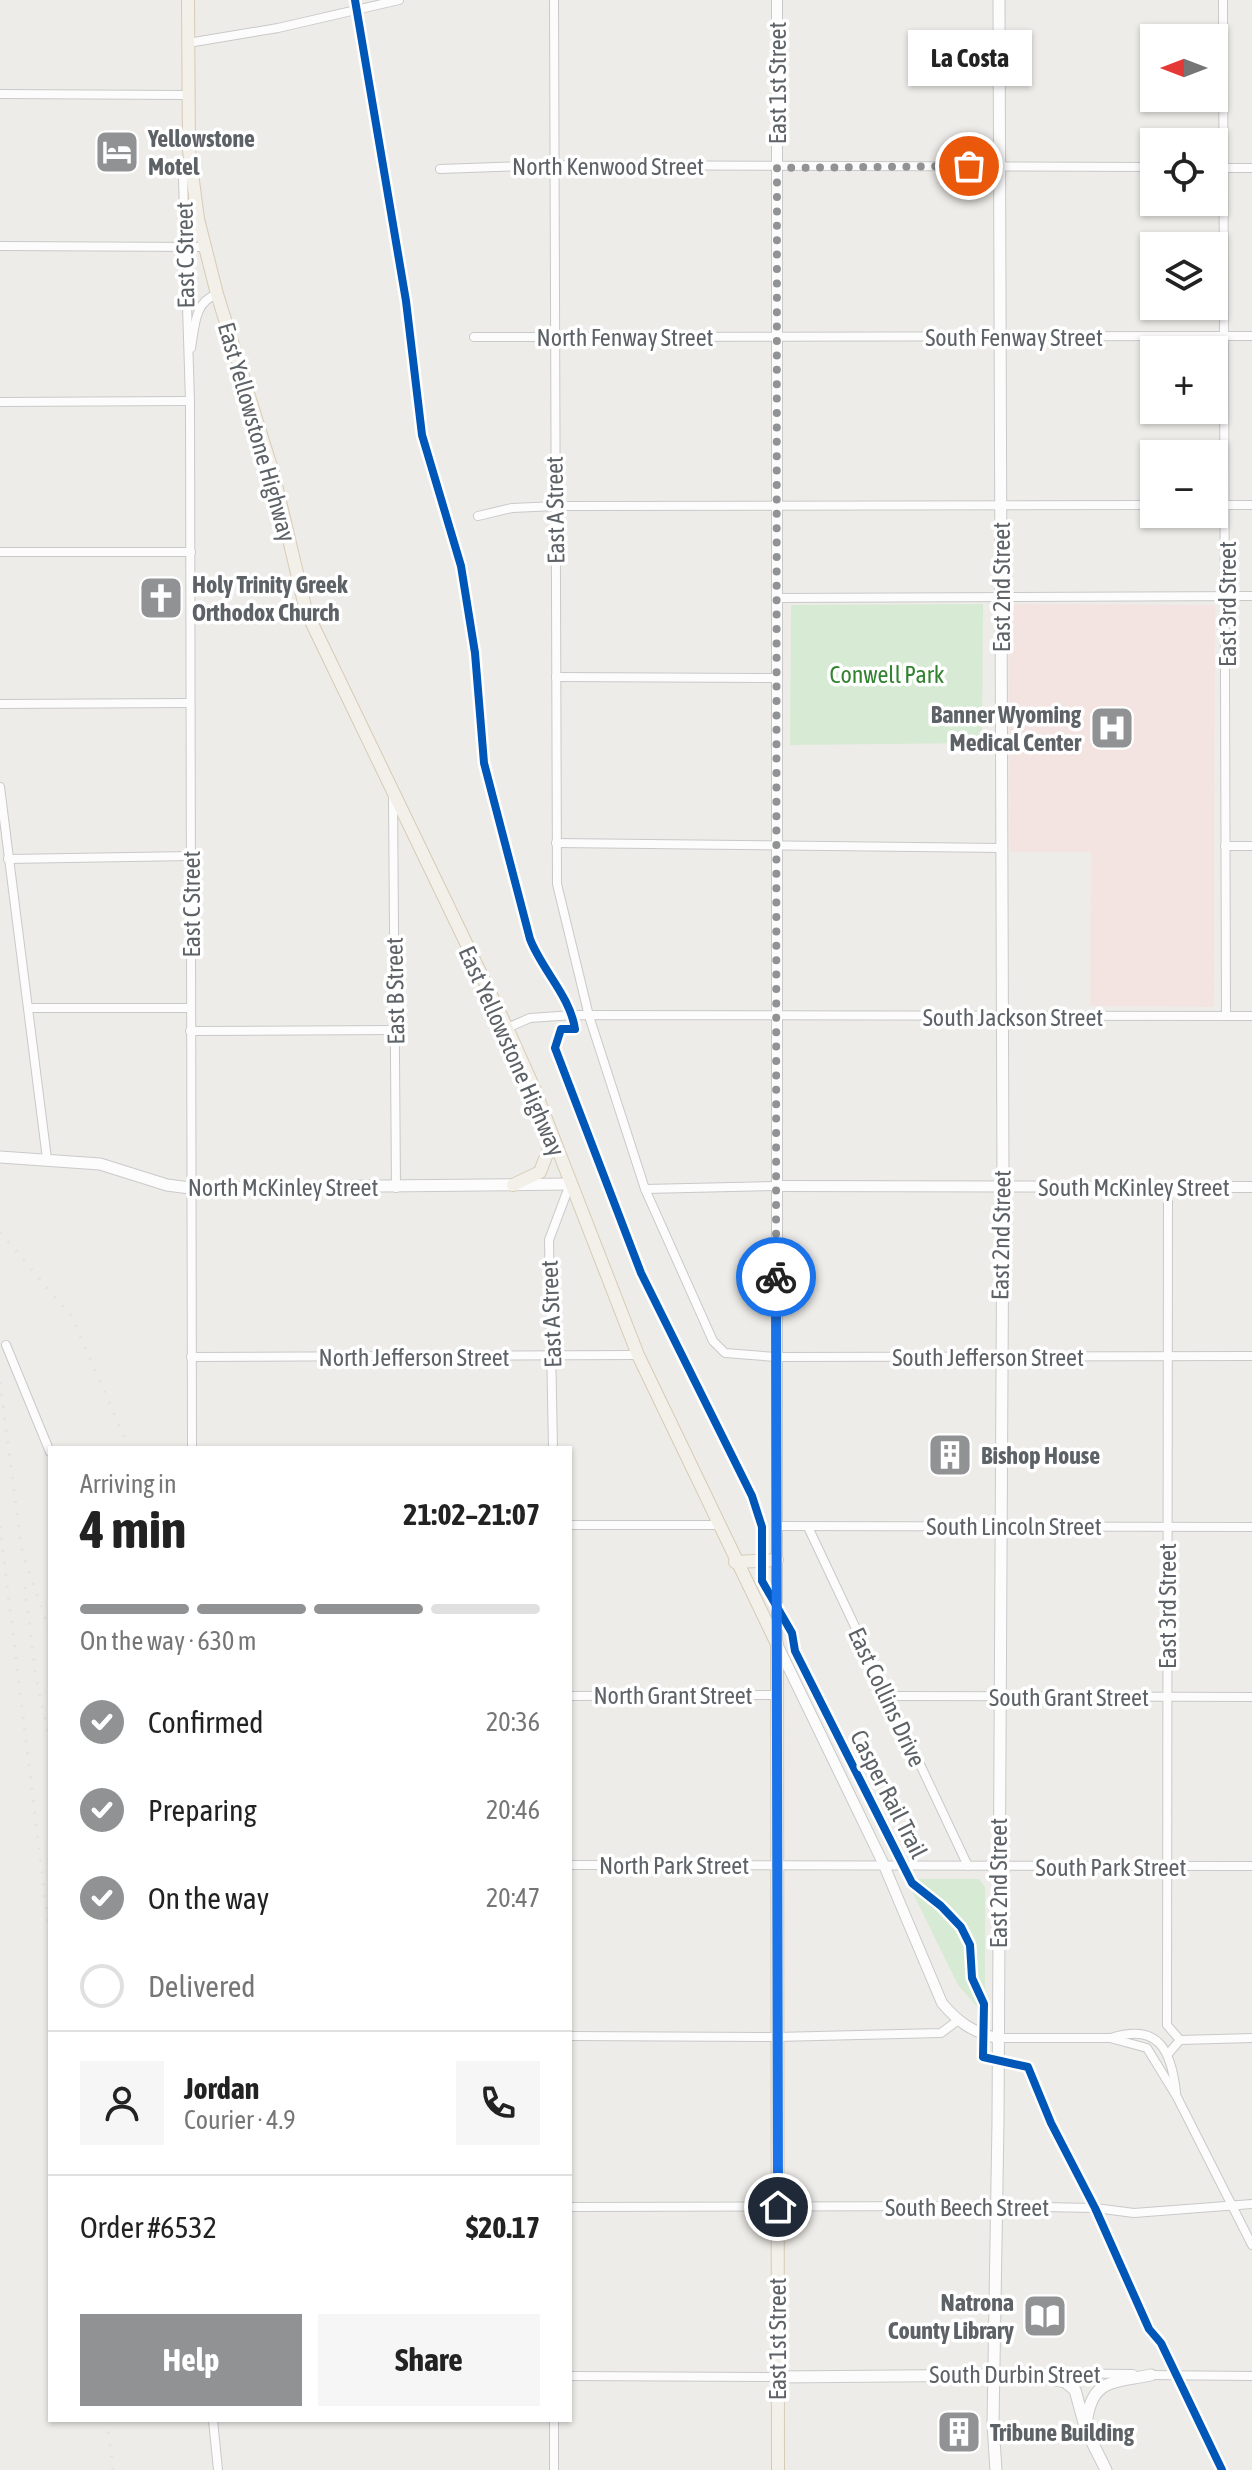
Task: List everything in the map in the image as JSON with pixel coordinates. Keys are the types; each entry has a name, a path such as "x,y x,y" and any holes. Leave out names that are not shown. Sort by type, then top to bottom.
{"main road":[{"name":"East Yellowstone Highway","path":"188,0 189,150 204,247 274,476 306,611 507,1028 638,1355 716,1525 777,1644"},
{"name":"East 2nd Street","path":"996,2470 993,2424 1003,1186 999,0"},
{"path":"513,1185 540,1172 553,1138"},
{"name":"North McKinley Street","path":"0,1157 100,1164 167,1185 190,1188 570,1184"},
{"path":"735,1562 777,1560"},
{"name":"East 1st Street","path":"777,1644 778,2470"},
{"path":"1030,2375 1065,2382 1075,2390 1086,2430 1106,2470"},
{"name":"South Durbin Street","path":"777,2377 1030,2375"},
{"path":"1086,2430 1089,2403 1095,2391 1108,2384 1151,2375"}],"street":[{"path":"188,43 278,28 399,0"},
{"name":"East A Street","path":"554,0 557,884 589,1016"},
{"name":"East 1st Street","path":"777,0 777,844 774,1018 777,1644"},
{"name":"East 3rd Street","path":"1220,128 1223,0"},
{"path":"0,94 187,95"},
{"name":"East C Street","path":"189,150 183,178 190,401 192,1446"},
{"name":"North Kenwood Street","path":"440,169 554,165 1140,167"},
{"path":"1228,168 1252,168"},
{"name":"East 3rd Street","path":"1221,216 1225,336"},
{"path":"0,246 204,247"},
{"name":"East C Street","path":"189,360 198,310 206,298 217,294"},
{"name":"North Fenway Street","path":"474,337 777,336"},
{"name":"South Fenway Street","path":"777,336 1140,337"},
{"name":"South Fenway Street","path":"1228,336 1252,336"},
{"path":"0,402 190,401"},
{"path":"478,516 512,508 556,506 1140,505"},
{"path":"1228,505 1252,505"},
{"name":"East 3rd Street","path":"1226,1016 1227,528"},
{"path":"0,552 191,552"},
{"path":"777,598 1252,596"},
{"path":"556,677 776,678"},
{"path":"0,704 190,703"},
{"path":"0,787 47,1159"},
{"name":"East B Street","path":"393,795 396,1188"},
{"path":"556,843 1001,848"},
{"path":"1225,846 1252,846"},
{"path":"8,859 191,856"},
{"path":"29,1008 191,1008"},
{"path":"589,1016 645,1189 776,1186"},
{"name":"South Jackson Street","path":"507,1028 530,1018 589,1016 1252,1016"},
{"path":"190,1031 395,1030"},
{"name":"East A Street","path":"553,1446 549,1240 570,1184"},
{"name":"South McKinley Street","path":"776,1186 1252,1187"},
{"name":"East 3rd Street","path":"1167,2025 1168,1188"},
{"name":"South Jefferson Street","path":"645,1189 713,1341 725,1353 776,1357 1252,1356"},
{"path":"6,1345 48,1447"},
{"name":"North Jefferson Street","path":"191,1357 638,1355"},
{"path":"572,1525 716,1525"},
{"name":"South Lincoln Street","path":"777,1526 1252,1527"},
{"name":"East Collins Drive","path":"808,1527 885,1696 968,1866"},
{"name":"East Yellowstone Highway","path":"777,1644 883,1863 942,2003 957,2021"},
{"name":"North Grant Street","path":"572,1696 776,1695"},
{"name":"South Grant Street","path":"885,1696 1252,1697"},
{"name":"South Park Street","path":"778,1865 883,1863 998,1868 1252,1866"},
{"name":"North Park Street","path":"572,1865 778,1865"},
{"path":"572,2036 776,2037 941,2033 957,2021 997,2038 1110,2038 1147,2048 1177,2097 1252,2245"},
{"path":"1110,2038 1132,2031 1147,2033 1167,2025 1180,2040"},
{"path":"1147,2033 1168,2054 1177,2097"},
{"path":"1168,2054 1180,2040 1252,2038"},
{"name":"South Beech Street","path":"572,2207 997,2206 1095,2208 1134,2213 1252,2204"},
{"name":"South Durbin Street","path":"1030,2375 1252,2376"},
{"path":"572,2376 777,2377"},
{"path":"213,2422 218,2470"},
{"path":"554,2422 554,2470"}],"shaded area":[{"name":"Banner Wyoming Medical Center","path":"1008,604 1215,605 1214,1007 1090,1006 1091,852 1010,852"}],"green space":[{"name":"Conwell Park","path":"983,604 982,743 790,745 791,605"},
{"path":"906,1879 979,1879 985,1887 985,1998 979,2009 958,1985"}],"railway":[{"path":"0,1232 72,1317 128,1446"},
{"path":"0,1382 22,1551 48,1627"},
{"path":"0,1526 48,1922"},
{"path":"25,1587 36,1678 48,1732"},
{"path":"107,2422 113,2470"}],"cycle path":[{"name":"Casper Rail Trail","path":"355,0 406,301 422,435 461,566 475,653 484,763 530,939 568,1005 575,1029 561,1029 555,1048 641,1273 752,1496 762,1527 762,1581 792,1633 795,1651 912,1883 961,1927 970,1945 972,1978 984,2004 983,2057 1028,2067 1051,2123 1095,2208 1149,2329 1161,2343 1222,2470"}],"way so far":[{"path":"776,1277 777,168 969,166"}],"place":[{"name":"Yellowstone Motel","path":"117,152"},
{"name":"La Costa","path":"969,166"},
{"name":"Holy Trinity Greek Orthodox Church","path":"161,598"},
{"name":"Banner Wyoming Medical Center","path":"1112,728"},
{"name":"Bishop House","path":"950,1455"},
{"name":"Natrona County Library","path":"1045,2316"},
{"name":"Tribune Building","path":"959,2432"}],"route":[{"path":"776,1277 778,2207"}]}
